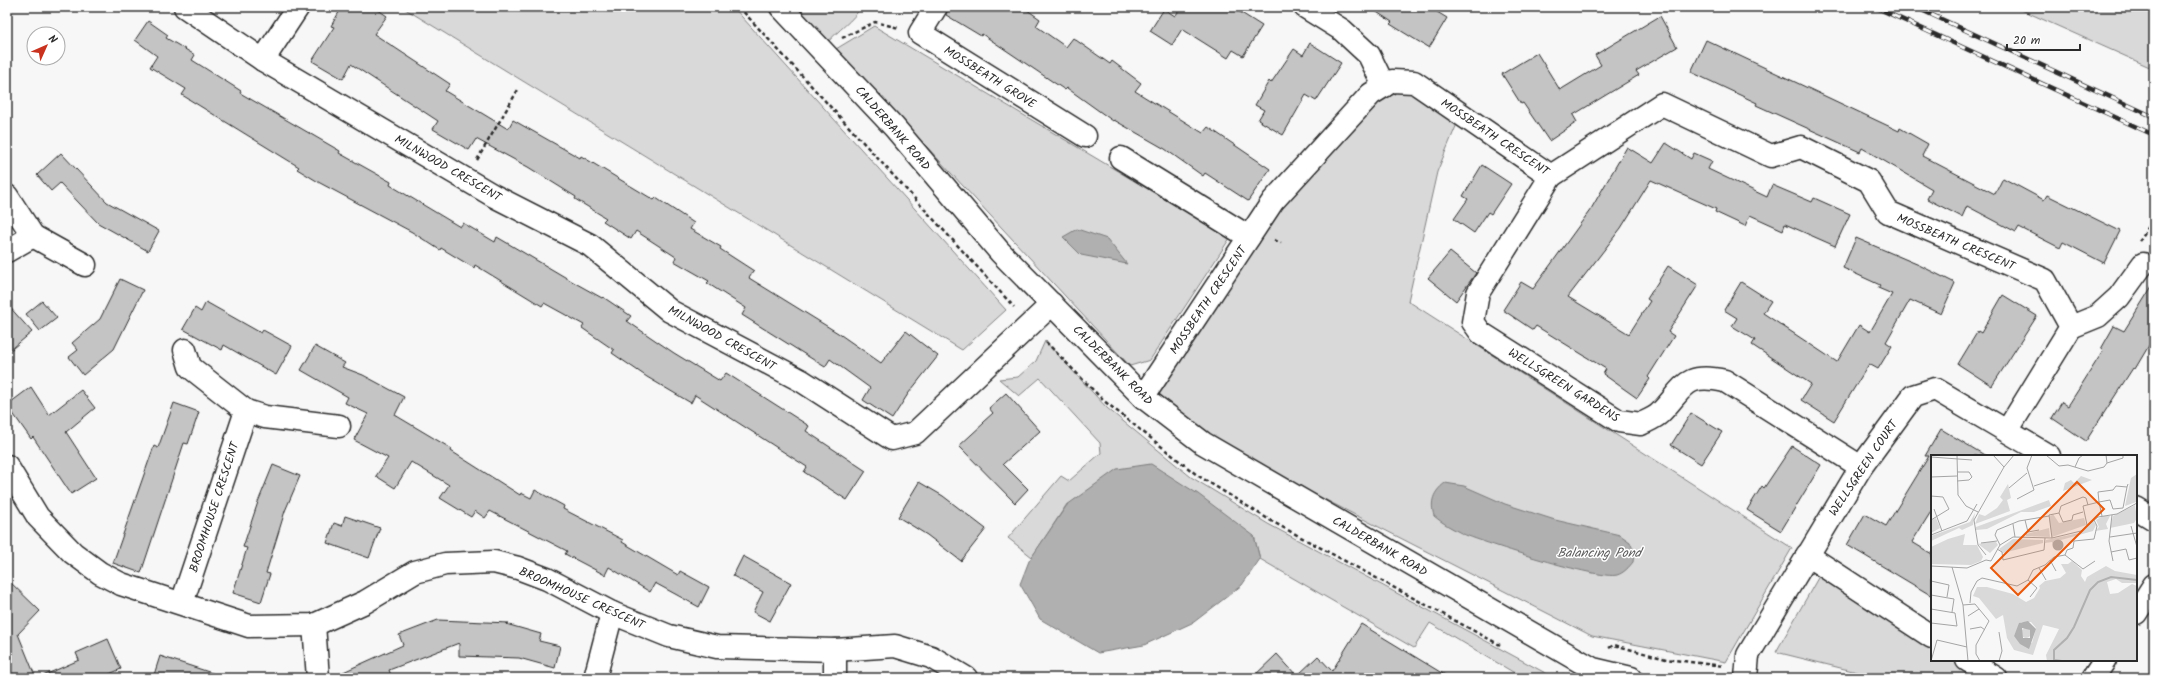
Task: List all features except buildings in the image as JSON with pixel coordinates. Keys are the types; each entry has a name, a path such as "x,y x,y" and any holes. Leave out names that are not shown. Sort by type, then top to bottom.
{"street":[{"name":"MILNWOOD CRESCENT","path":"185,7 263,60 466,180 590,245 670,311 802,381 892,439 915,433 1052,304"},
{"path":"263,60 298,7"},
{"name":"CALDERBANK ROAD","path":"781,7 894,127 1000,252 1143,397 1203,443 1593,669 1631,678"},
{"path":"920,33 936,7"},
{"path":"1305,7 1342,30 1369,55 1384,86"},
{"name":"MOSSBEATH GROVE","path":"920,33 1085,136"},
{"name":"MOSSBEATH CRESCENT","path":"1143,397 1273,201 1371,94 1392,81 1414,82 1551,176 1662,104 1771,156 1801,147 1869,181 1888,212 2045,280 2071,327"},
{"path":"1121,158 1249,237"},
{"name":"WELLSGREEN GARDENS","path":"1551,176 1478,294 1473,322 1481,333 1619,420 1641,424 1659,414 1685,383 1707,377 1725,381 1862,467"},
{"path":"7,196 33,236 85,265"},
{"path":"7,251 33,236"},
{"path":"2007,431 2071,327 2098,316 2119,297 2143,264"},
{"path":"185,350 190,367 246,410 265,417 339,426"},
{"name":"WELLSGREEN COURT","path":"1746,678 1748,654 1807,554 1862,467 1912,396 1935,389 2047,455"},
{"name":"BROOMHOUSE CRESCENT","path":"182,604 246,410"},
{"name":"BROOMHOUSE CRESCENT","path":"7,466 38,517 73,553 100,573 121,584 249,626 314,625 365,602 415,572 445,564 494,562 518,568 547,579 612,613 669,636 718,647 835,650 895,646 931,657 966,678"},
{"path":"2137,509 2154,518"},
{"path":"1807,554 1931,636"},
{"path":"2137,611 2154,585"},
{"path":"595,678 612,613"},
{"path":"314,625 318,678"},
{"path":"835,650 835,678"},
{"path":"1968,661 1996,678"},
{"path":"2093,678 2104,661"}],"path":[{"path":"821,48 875,22 920,33"},
{"path":"466,180 519,88"}],"shaded area":[{"path":"402,7 733,7 1006,310 962,350"},
{"path":"796,7 861,7 854,17 828,42"},
{"path":"2015,7 2154,7 2154,69"},
{"path":"874,26 1230,238 1150,360 1130,366 836,49"},
{"path":"1413,89 1459,119 1437,172 1408,301 1792,548 1726,662 1592,636 1283,478 1203,432 1157,393 1280,200 1389,90"},
{"path":"1045,341 1107,408 1191,477 1268,524 1551,676 1563,674 1576,678 1523,678 1430,623 1414,648 1260,559 1254,536 1067,504 1032,557 1008,538 1061,476 1069,481 1101,453 1100,443 1040,378 1019,396 999,379 1018,377 1036,361"},
{"path":"1823,569 1931,639 1931,661 1964,661 1989,678 1881,678 1776,652"}],"water":[{"path":"1077,229 1107,239 1127,264 1081,255 1063,237"},
{"path":"1151,464 1198,494 1254,536 1260,559 1242,585 1194,622 1144,645 1098,653 1040,619 1020,584 1029,561 1067,505 1117,469"},
{"name":"Balancing Pond","path":"1445,483 1464,486 1505,504 1555,520 1620,535 1630,542 1634,552 1633,562 1620,574 1606,575 1541,560 1463,534 1434,516 1432,506 1435,494"}],"railway":[{"path":"1875,7 2154,135"},
{"path":"1915,7 2154,117"}]}
